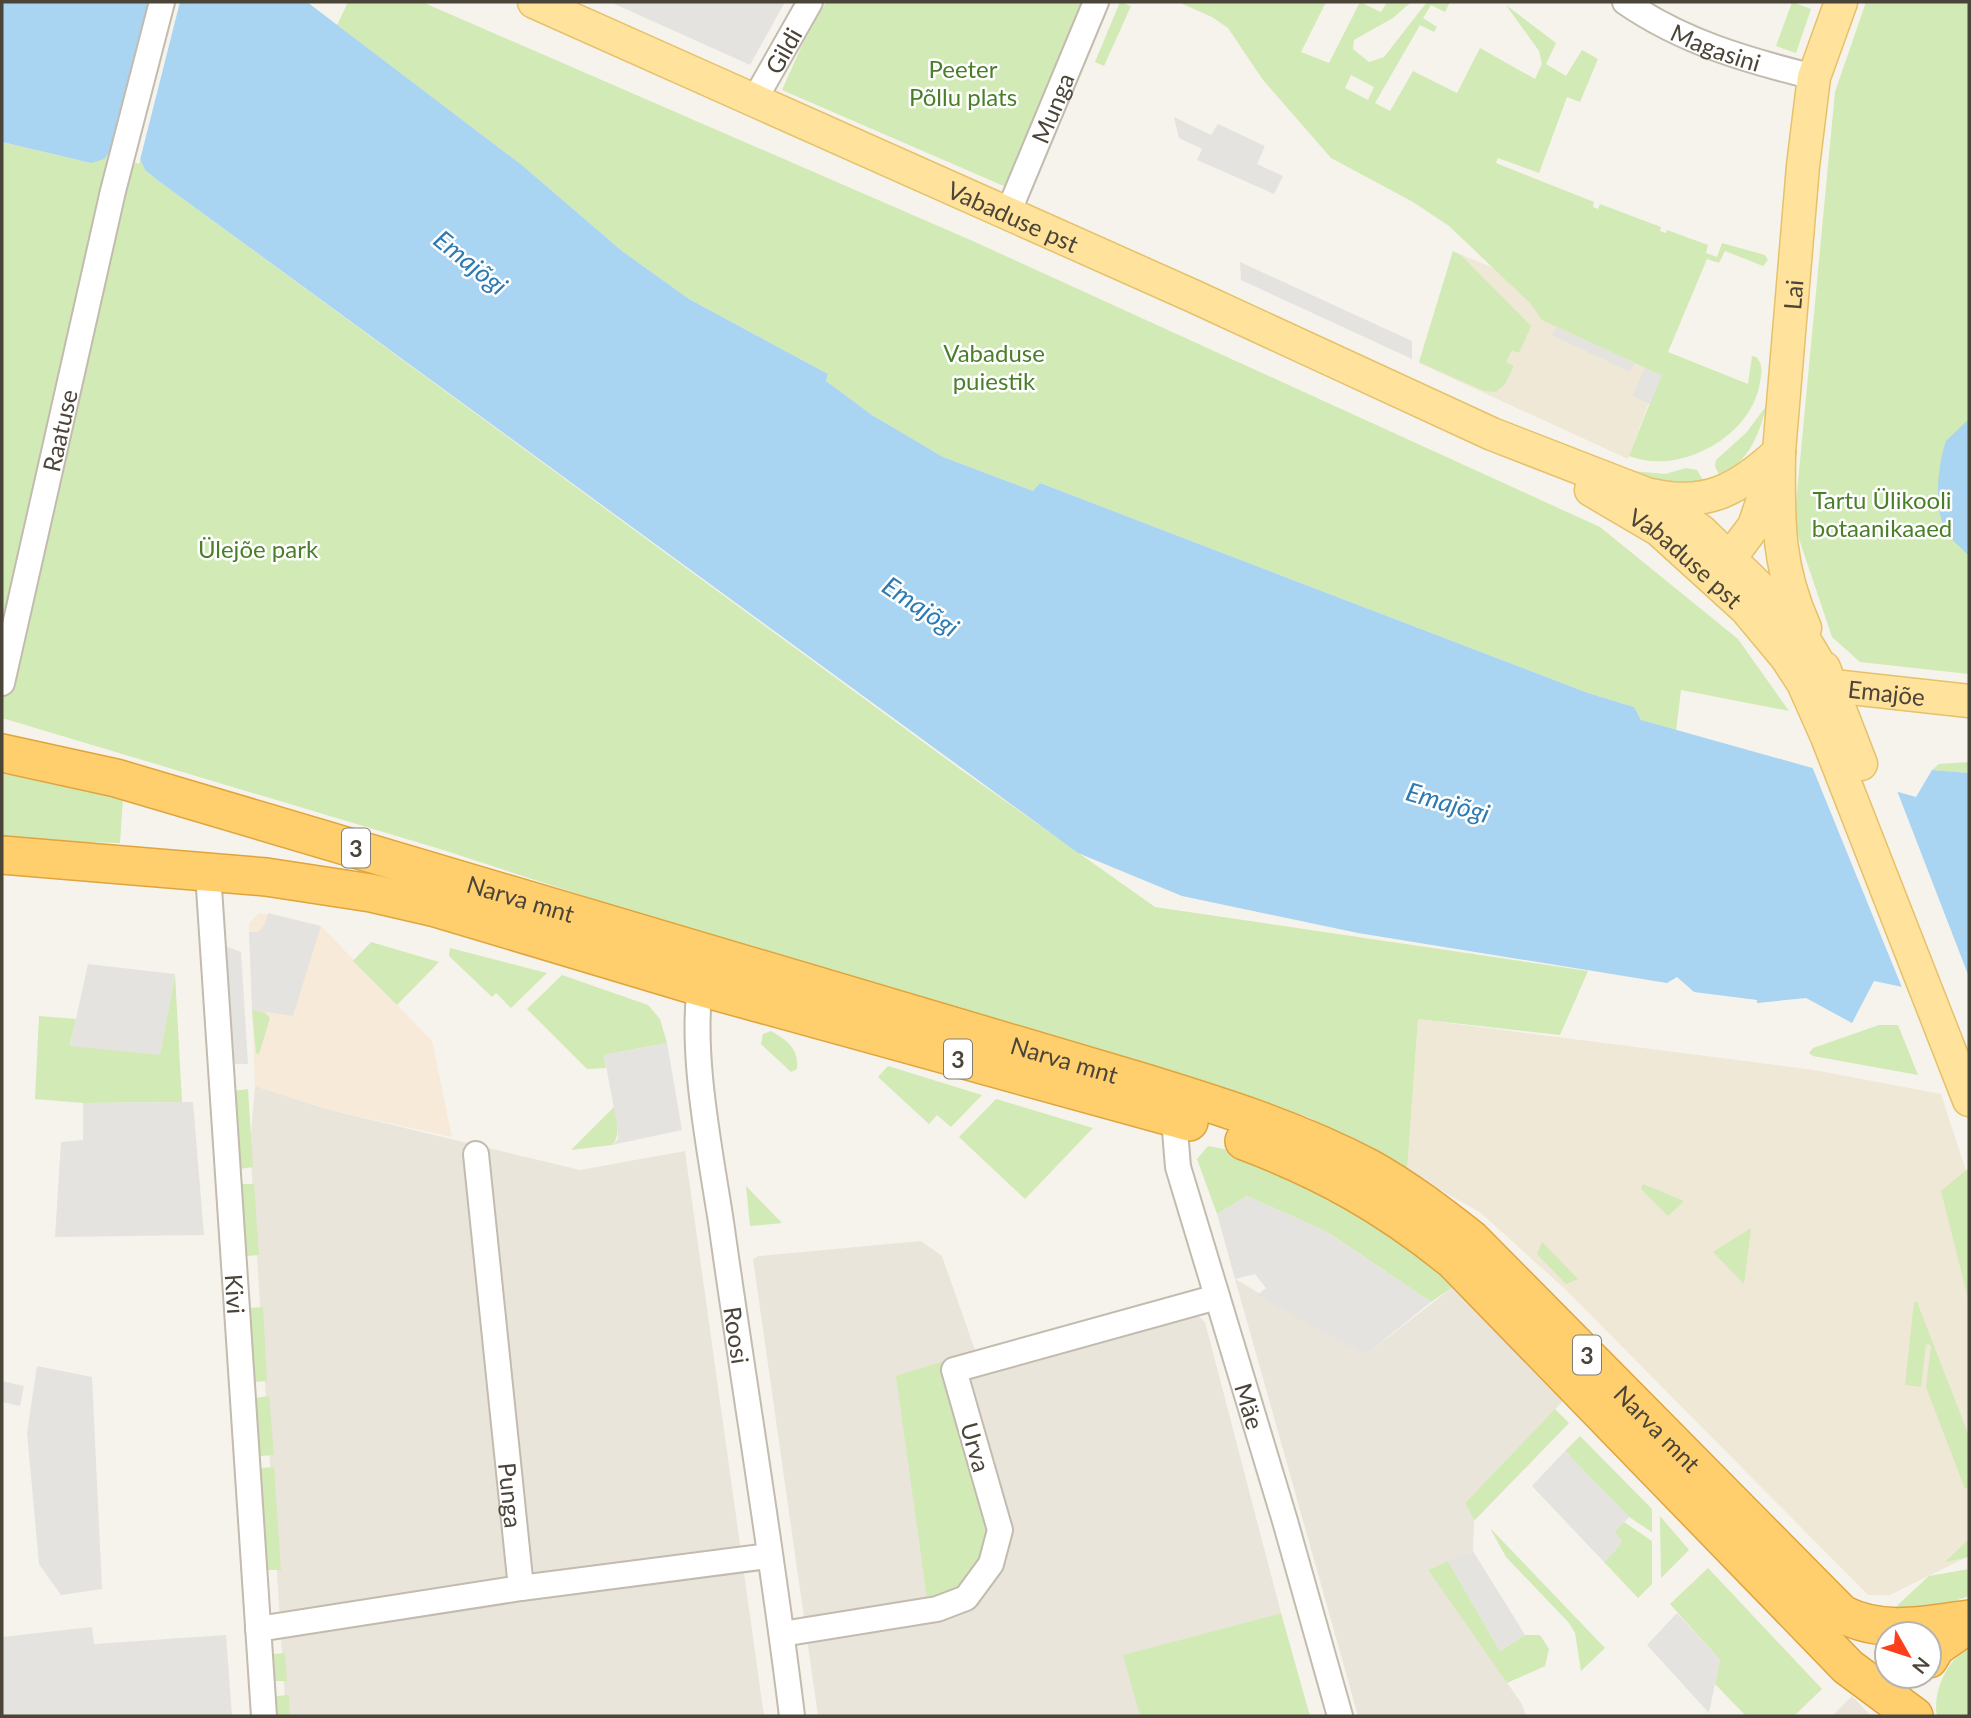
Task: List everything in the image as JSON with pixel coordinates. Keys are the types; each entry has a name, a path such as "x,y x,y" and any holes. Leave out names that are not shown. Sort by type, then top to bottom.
{"highway":[{"name":"Narva mnt","path":"2,753 116,778 281,826 703,970 1176,1106 1309,1140 1371,1169 1471,1239 1842,1614 1874,1626 1902,1628 1969,1621"},
{"path":"266,877 285,869 293,856 293,842 281,826"},
{"name":"Narva mnt","path":"2,855 266,877 371,893 703,970"},
{"name":"Narva mnt","path":"1176,1106 1256,1146 1349,1186 1426,1238 1478,1284 1848,1667 1916,1716"},
{"path":"1943,1641 1969,1621"},
{"path":"1916,1716 1918,1690"}],"main road":[{"name":"Vabaduse pst","path":"534,2 1008,213 1492,434 1644,493 1701,531 1723,568"},
{"name":"Lai","path":"1723,568 1754,526 1779,453 1803,166 1814,77 1841,2"},
{"name":"Vabaduse pst","path":"1492,434 1723,568 1805,641 1817,685"},
{"path":"1644,493 1673,500 1695,500 1718,494 1749,480 1779,453"},
{"path":"1779,453 1777,529 1782,560 1803,624 1817,685 1969,1042"},
{"name":"Emajõe","path":"1817,685 1969,701"},
{"path":"1839,736 1965,1088"}],"street":[{"name":"Raatuse","path":"2,683 162,2"},
{"name":"Gildi","path":"755,99 810,2"},
{"name":"Munga","path":"1008,213 1096,2"},
{"name":"Magasini","path":"1625,2 1675,34 1745,59 1814,77"},
{"name":"Kivi","path":"208,873 264,1716"},
{"name":"Roosi","path":"703,970 697,1028 708,1133 792,1716"},
{"name":"Mäe","path":"1176,1106 1178,1167 1285,1521 1340,1716"},
{"name":"Punga","path":"476,1154 521,1588"},
{"name":"Urva","path":"782,1634 937,1609 966,1598 991,1564 1000,1530 954,1370 1217,1297"},
{"path":"258,1629 521,1588 768,1556"}],"shaded area":[{"path":"610,2 785,2 750,65"},
{"path":"1174,117 1211,135 1218,124 1265,146 1257,164 1283,176 1274,194 1197,160 1202,149 1179,138"},
{"path":"1453,251 1671,343 1628,459 1419,363"},
{"path":"1240,262 1412,341 1412,359 1241,280"},
{"path":"1556,327 1635,363 1630,372 1552,335"},
{"path":"1645,368 1662,375 1650,404 1632,396"},
{"path":"259,913 321,926 432,1041 452,1137 326,1109 255,1086 249,923"},
{"path":"268,913 321,926 293,1016 252,1010 249,932 258,932 264,926"},
{"path":"222,945 241,952 248,1064 231,1064"},
{"path":"88,964 175,974 160,1055 70,1046"},
{"path":"1418,1019 1814,1070 1941,1094 1969,1180 1969,1556 1890,1595 1868,1595 1565,1289 1481,1213 1407,1171"},
{"path":"667,1043 682,1130 612,1145 618,1139 618,1130 604,1055"},
{"path":"255,1086 326,1109 580,1170 685,1151 764,1716 286,1716 250,1146"},
{"path":"193,1102 204,1235 55,1237 61,1142 83,1140 83,1103"},
{"path":"1247,1196 1327,1232 1431,1302 1365,1355 1257,1295 1266,1288 1255,1274 1235,1279 1217,1214"},
{"path":"921,1241 942,1256 976,1353 1194,1312 1205,1322 1281,1613 1124,1655 1140,1716 818,1716 753,1259 759,1256"},
{"path":"1235,1279 1365,1355 1453,1287 1566,1398 1465,1503 1474,1521 1473,1551 1428,1570 1522,1704 1526,1716 1358,1716"},
{"path":"37,1366 92,1377 102,1589 61,1595 39,1564 27,1433"},
{"path":"2,1381 24,1386 20,1406 2,1402"},
{"path":"1565,1451 1629,1517 1615,1532 1622,1541 1604,1562 1532,1486"},
{"path":"1473,1551 1525,1635 1500,1651 1448,1561"},
{"path":"1677,1613 1720,1660 1709,1713 1647,1645"},
{"path":"92,1627 94,1644 226,1635 232,1716 2,1716 2,1637"},
{"path":"1852,1696 1871,1716 1832,1716"}],"green space":[{"name":"Vabaduse puiestik","path":"348,2 422,2 975,242 1600,527 1738,639 1789,711 1681,690 1676,731 1641,720 1634,707 1588,693 1040,483 1033,491 943,457 872,415 826,381 828,374 689,299 622,251 523,166 337,25"},
{"name":"Peeter Põllu plats","path":"826,2 1085,2 1006,187 782,90 803,43"},
{"path":"1120,2 1131,6 1104,66 1095,62"},
{"path":"1178,2 1326,2 1301,52 1329,63 1360,2 1381,12 1387,2 1411,2 1393,18 1354,40 1353,49 1369,62 1384,57 1427,2 1450,2 1445,12 1431,5 1423,18 1437,27 1434,32 1420,25 1375,103 1390,111 1413,71 1457,93 1480,48 1535,79 1542,64 1539,51 1506,5 1556,43 1546,64 1566,76 1582,50 1598,59 1580,102 1567,97 1539,173 1498,158 1496,163 1594,202 1593,207 1598,209 1600,204 1661,227 1660,231 1666,233 1667,230 1708,245 1706,253 1717,257 1722,243 1765,255 1768,260 1763,266 1725,251 1719,263 1707,259 1668,352 1748,384 1752,356 1756,357 1761,368 1760,382 1754,402 1743,420 1728,435 1690,456 1669,461 1649,461 1629,456 1661,375 1542,320 1530,303 1449,226 1413,202 1331,158 1263,80 1228,28 1212,17","holes":["1351,75 1374,87 1368,100 1345,88"]},
{"path":"1792,2 1811,9 1796,53 1776,46"},
{"name":"Tartu Ülikooli botaanikaaed","path":"1866,2 1969,2 1969,674 1860,662 1832,637 1794,524 1835,92"},
{"name":"Ülejõe park","path":"2,142 91,163 111,150 140,159 145,170 160,182 960,769 1155,907 1588,971 1560,1035 1418,1019 1407,1171 1308,1117 1121,1057 778,959 440,849 2,718"},
{"path":"1453,251 1463,257 1531,326 1519,353 1512,350 1506,362 1514,366 1505,384 1496,392 1484,391 1419,362"},
{"path":"1767,405 1746,455 1720,477 1715,466 1716,460 1746,433"},
{"path":"1686,468 1697,470 1704,482 1668,482 1633,471 1665,474"},
{"path":"1969,762 1969,773 1932,770 1939,764"},
{"path":"2,774 50,780 123,798 120,843 9,840 2,836"},
{"path":"371,942 439,962 397,1005 353,961"},
{"path":"450,948 547,973 511,1008 496,993 492,997 449,956"},
{"path":"175,974 182,1102 83,1103 35,1099 39,1016 76,1019 70,1045 160,1054"},
{"path":"562,975 648,1005 660,1019 667,1043 604,1055 606,1068 587,1069 527,1009"},
{"path":"252,1010 264,1012 270,1018 259,1054 256,1053"},
{"path":"1879,1025 1898,1025 1918,1075 1813,1056 1809,1053 1813,1048"},
{"path":"771,1031 791,1046 796,1056 797,1069 791,1072 761,1044 763,1034"},
{"path":"888,1066 982,1095 951,1127 937,1115 929,1124 878,1077"},
{"path":"248,1089 253,1167 239,1169 234,1091"},
{"path":"996,1099 1093,1128 1025,1199 959,1137"},
{"path":"614,1107 618,1132 612,1145 571,1150"},
{"path":"1208,1146 1234,1151 1284,1169 1411,1246 1453,1287 1431,1302 1327,1232 1247,1196 1217,1214 1197,1159"},
{"path":"1969,1168 1969,1302 1941,1191"},
{"path":"240,1184 254,1184 259,1255 246,1256"},
{"path":"1643,1184 1684,1201 1668,1216 1641,1189"},
{"path":"746,1186 782,1223 750,1226"},
{"path":"1751,1228 1744,1284 1713,1252"},
{"path":"1542,1242 1578,1279 1566,1284 1537,1254"},
{"path":"1914,1302 1917,1302 1969,1436 1969,1487 1965,1489 1926,1387 1931,1345 1926,1344 1921,1387 1905,1385"},
{"path":"263,1307 267,1381 255,1382 249,1308"},
{"path":"944,1361 1000,1558 929,1612 896,1376"},
{"path":"269,1396 274,1455 260,1456 255,1398"},
{"path":"1555,1409 1569,1423 1474,1521 1465,1503"},
{"path":"1580,1436 1652,1509 1652,1532 1629,1517 1565,1451"},
{"path":"274,1467 281,1570 268,1570 260,1468"},
{"path":"1660,1516 1689,1550 1661,1578"},
{"path":"1624,1522 1652,1541 1652,1584 1638,1598 1604,1562 1619,1546 1614,1532"},
{"path":"1490,1528 1605,1648 1581,1671 1575,1633 1569,1623 1506,1557"},
{"path":"1969,1539 1969,1557 1945,1562"},
{"path":"1448,1561 1500,1651 1525,1635 1540,1635 1549,1649 1545,1666 1507,1683 1428,1570"},
{"path":"1708,1568 1822,1689 1794,1716 1746,1716 1715,1684 1720,1660 1670,1604"},
{"path":"1969,1569 1969,1596 1944,1605 1887,1615 1929,1576"},
{"path":"1281,1613 1310,1716 1140,1716 1123,1655"},
{"path":"1969,1648 1969,1716 1937,1716 1938,1690 1943,1690 1943,1678 1961,1653"},
{"path":"285,1653 287,1681 275,1681 274,1654"},
{"path":"289,1695 290,1716 278,1716 276,1696"}],"water":[{"name":"Emajõgi","path":"2,2 307,2 523,166 622,251 689,299 828,374 826,381 872,415 943,457 1033,491 1040,483 1588,693 1634,707 1641,720 1916,797 1932,770 1969,773 1969,1001 1874,981 1852,1023 1806,998 1757,1003 1757,1000 1694,992 1677,977 1667,983 1358,933 1182,896 1078,853 160,182 145,170 140,159 111,150 104,159 91,163 2,142"},
{"path":"1969,419 1969,556 1946,531 1942,522 1938,486 1946,441"}],"pier":[{"path":"149,2 180,2 139,164 112,154 109,158"},
{"path":"1811,764 1896,788 1969,977 1969,1004 1903,990"}]}
